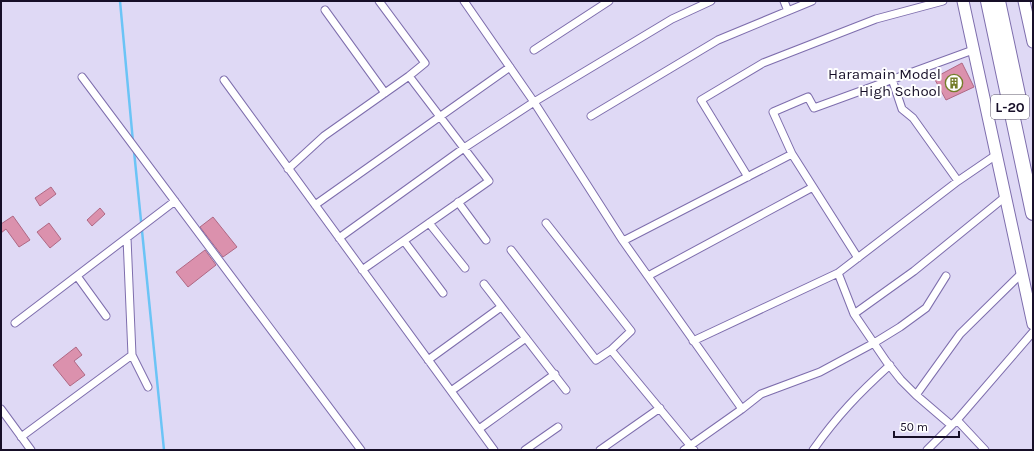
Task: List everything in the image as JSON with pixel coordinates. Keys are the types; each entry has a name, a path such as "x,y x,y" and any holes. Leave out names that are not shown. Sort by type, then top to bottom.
{"highway":[{"name":"L-20","path":"988,1 1033,213"},
{"name":"L-20","path":"998,1 1033,167"}],"main road":[{"path":"963,1 1033,324"},
{"path":"1028,8 1033,42"}],"street":[{"path":"288,169 324,136 425,63 379,1"},
{"path":"464,1 534,102 624,241 742,409"},
{"path":"534,50 609,1"},
{"path":"339,238 464,148 534,102 672,18 711,1"},
{"path":"784,1 788,10"},
{"path":"591,116 718,40 812,1"},
{"path":"748,177 701,100 763,63 876,19 943,1"},
{"path":"326,10 385,93"},
{"path":"858,258 792,154 773,112 808,98 814,108 973,50"},
{"path":"315,205 510,67"},
{"path":"362,270 489,181 409,76"},
{"path":"82,77 361,450"},
{"path":"892,79 902,109 913,118 958,181"},
{"path":"224,80 494,450"},
{"path":"624,241 792,154"},
{"path":"694,341 838,273 958,181 996,155"},
{"path":"648,276 813,187"},
{"path":"854,314 914,270 1005,197"},
{"path":"15,322 174,201"},
{"path":"458,202 486,240"},
{"path":"429,223 465,268"},
{"path":"511,250 596,360 611,350 632,331 546,223"},
{"path":"127,238 132,355 148,387"},
{"path":"404,241 443,293"},
{"path":"838,273 854,314 890,365 916,395 951,425"},
{"path":"916,395 960,334 1022,273"},
{"path":"77,276 106,316"},
{"path":"684,450 692,448 761,394 820,372 874,343 926,308 946,276"},
{"path":"484,284 566,390"},
{"path":"428,360 501,307"},
{"path":"927,450 957,420 1033,332"},
{"path":"451,391 526,338"},
{"path":"611,350 692,448"},
{"path":"21,437 132,355"},
{"path":"813,450 835,419 858,394 890,365"},
{"path":"479,429 555,374"},
{"path":"600,450 660,408"},
{"path":"1,409 31,450"},
{"path":"957,420 985,450"},
{"path":"525,450 558,428"}],"building":[{"name":"Haramain Model High School","path":"962,63 974,87 946,100 934,78"},
{"path":"51,187 56,194 40,206 35,198"},
{"path":"100,208 105,214 92,226 87,220"},
{"path":"13,216 30,240 19,247 6,229 1,233 1,224"},
{"path":"213,217 237,247 223,257 200,227"},
{"path":"49,223 61,239 50,248 37,232"},
{"path":"205,250 216,265 188,287 176,272"},
{"path":"76,347 82,355 74,361 85,375 70,386 53,365"}],"waterway":[{"path":"120,1 133,142"},
{"path":"134,151 164,450"}],"place":[{"name":"Haramain Model High School","path":"954,83"}]}
